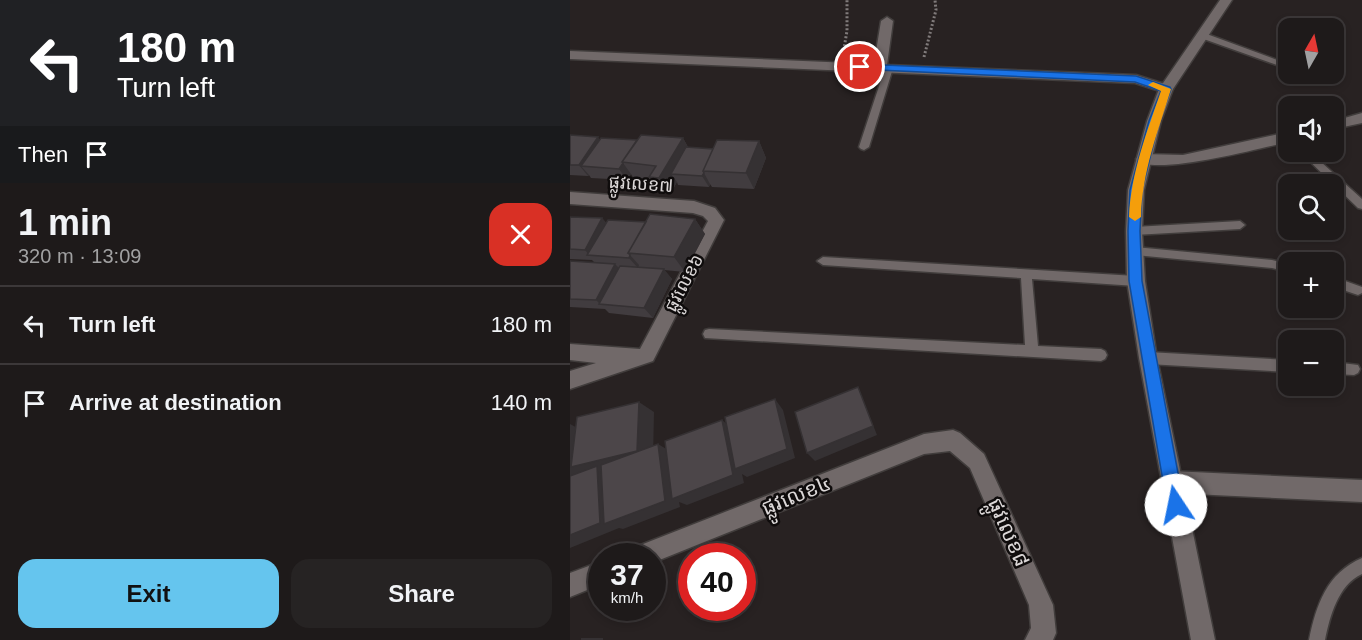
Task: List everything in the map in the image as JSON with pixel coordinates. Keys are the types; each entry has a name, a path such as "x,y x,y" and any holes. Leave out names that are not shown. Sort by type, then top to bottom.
{"street":[{"path":"1203,640 1148,358 1136,281 1134,231 1136,190 1143,159 1166,89 1226,0"},
{"path":"885,68 887,21"},
{"path":"570,55 1136,79 1166,89"},
{"path":"1344,122 1362,118"},
{"path":"1143,159 1183,160 1278,138"},
{"name":"ផ្លូវលេខ៧","path":"570,198 694,207 710,212"},
{"name":"ផ្លូវលេខ៦","path":"641,357 716,220 710,212"},
{"path":"570,352 641,357"},
{"path":"570,380 641,357"},
{"name":"ផ្លូវលេខ៤","path":"666,546 924,444 953,441"},
{"name":"ផ្លូវលេខ៨","path":"953,441 977,461 1041,605 1040,637"},
{"path":"1171,482 1362,491"},
{"path":"570,585 588,578"}],"lane":[{"path":"1201,35 1278,63"},
{"path":"864,147 885,68"},
{"path":"1316,162 1362,205"},
{"path":"1134,231 1240,225"},
{"path":"1135,251 1278,266"},
{"path":"823,261 1136,281"},
{"path":"1026,275 1032,350"},
{"path":"1344,285 1358,290"},
{"path":"709,334 1101,355"},
{"path":"1148,358 1278,365"},
{"path":"1344,368 1354,369"},
{"path":"1317,640 1319,627 1336,587 1355,568 1362,566"}],"path":[{"path":"840,66 847,31 847,0"},
{"path":"921,70 936,10 935,0"}],"building":[{"path":"570,135 598,137 579,165 570,165"},
{"path":"641,135 683,138 659,178 649,177 656,166 622,162"},
{"path":"601,138 637,140 619,169 581,166"},
{"path":"717,140 759,141 746,173 703,171"},
{"path":"686,147 713,149 702,176 671,174"},
{"path":"650,214 695,219 674,257 628,253"},
{"path":"570,217 602,218 585,250 570,249"},
{"path":"608,220 646,222 628,253 629,258 587,255"},
{"path":"570,261 615,264 596,300 570,299"},
{"path":"620,266 664,269 644,308 599,304"},
{"path":"858,387 873,426 807,453 795,412"},
{"path":"775,399 787,449 735,469 725,417"},
{"path":"639,402 637,451 571,467 577,417"},
{"path":"722,420 733,475 672,499 665,441"},
{"path":"658,444 665,501 604,524 601,465"},
{"path":"597,466 600,523 570,535 570,476"}],"slow traffic":[{"path":"1135,217 1136,190 1143,159 1166,89 1153,85"}],"route":[{"path":"860,67 1136,79 1166,89 1154,121 1136,190 1134,231 1136,281 1176,505"}]}
